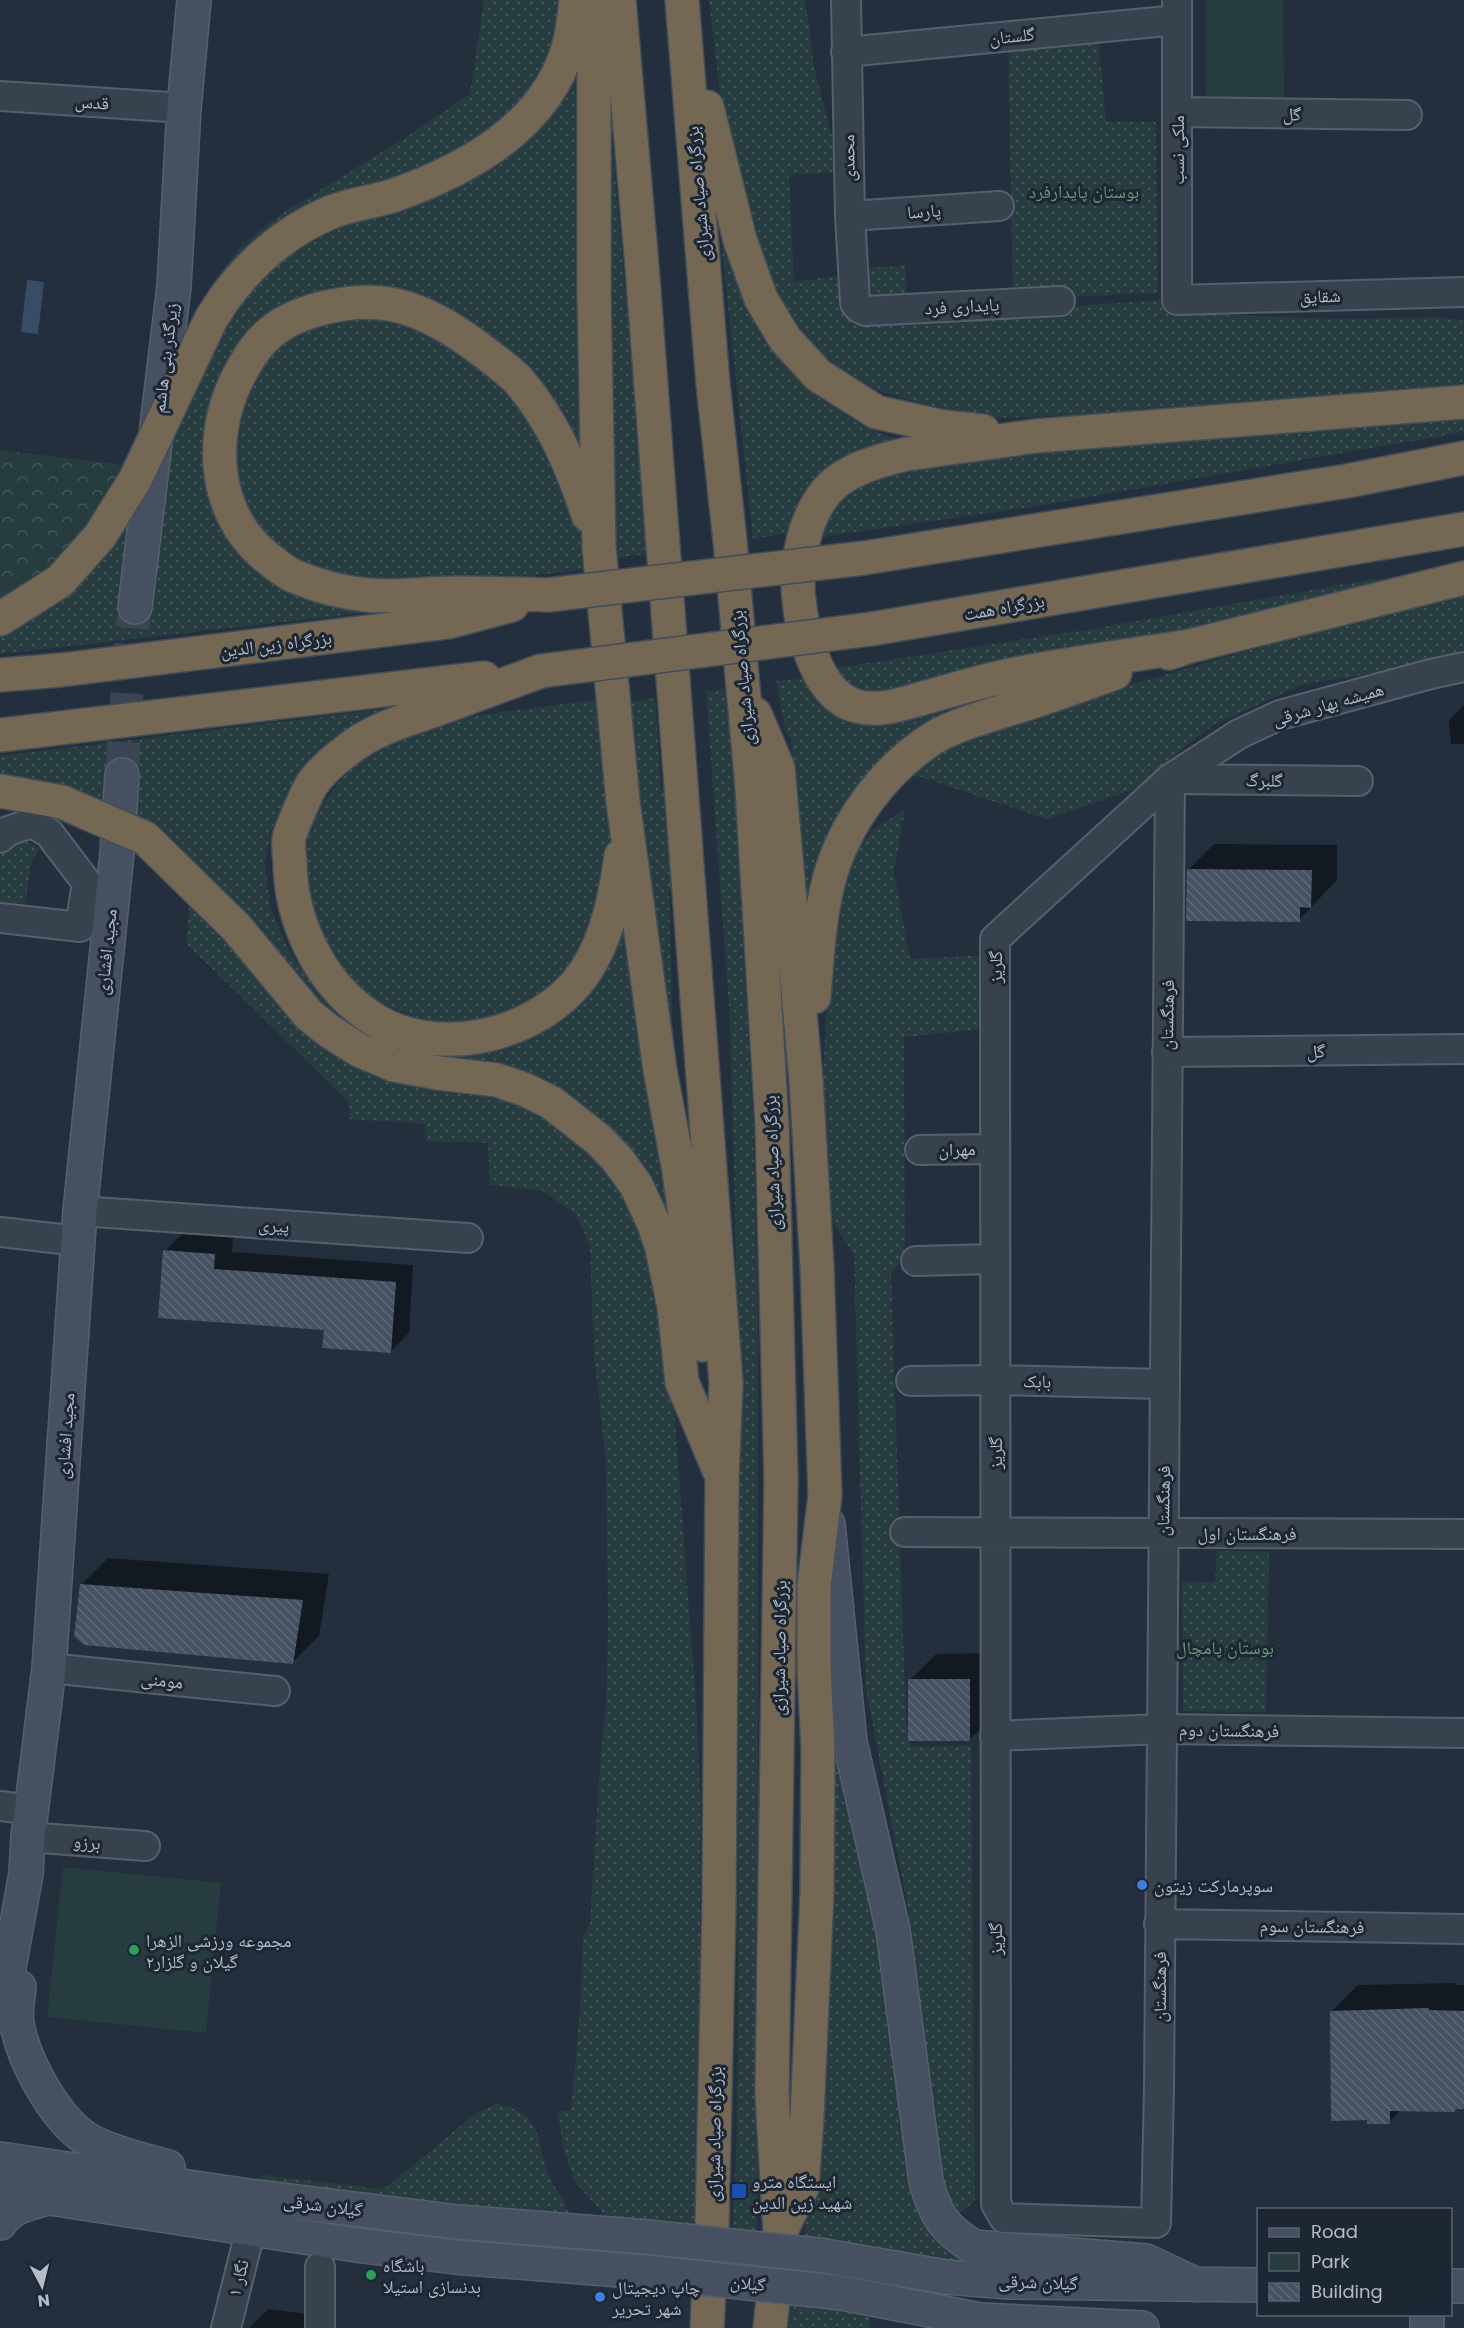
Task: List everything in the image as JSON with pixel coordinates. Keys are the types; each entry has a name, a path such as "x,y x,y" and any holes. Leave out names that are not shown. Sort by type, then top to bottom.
{"highway":[{"path":"0,619 60,581 100,536 135,480 211,319 251,266 305,225 330,212 393,195 434,180 483,153 516,129 547,94 560,70 569,45 576,0"},
{"path":"594,0 594,292 599,547 623,802 660,1070 679,1171 722,1477"},
{"name":"بزرگراه صیاد شیرازی","path":"619,0 642,266 726,1383 722,1477 719,1907 712,2227 707,2328"},
{"path":"682,4 740,240 761,299 785,339 818,375 876,412 944,427 1036,436"},
{"name":"بزرگراه صیاد شیرازی","path":"682,4 713,384 752,788 772,1124 781,1480 772,2094 780,2232 770,2328"},
{"path":"599,547 577,479 557,436 541,409 517,378 452,329 423,315 381,303 343,305 309,312 290,320 270,333 252,353 237,378 222,422 219,446 226,498 239,528 255,547 295,577 367,595 455,593 548,595 864,558 1336,483 1464,458"},
{"path":"1464,402 1036,436 887,459 840,480 826,491 807,529 798,574 800,606 808,643 821,677 831,692 844,702 856,706 883,708 1014,675 1190,645 1464,578"},
{"name":"بزرگراه همت","path":"541,671 871,629 1464,529"},
{"name":"بزرگراه زین الدین","path":"0,675 61,670 448,622 548,595"},
{"path":"806,1080 818,950 829,880 840,850 869,798 909,757 936,737 972,721 1057,694 1190,645"},
{"path":"541,671 379,730 345,751 313,784 289,838 290,875 298,915 311,950 335,985 358,1007 397,1031 422,1037 452,1040 487,1035 520,1024 550,1007 569,992 585,971 597,948 614,905 621,853 623,802"},
{"path":"0,735 541,671"},
{"path":"743,685 778,768 806,1080 817,1267 825,1495 814,1586 814,1667 818,1750 817,1880 807,2117 802,2188 780,2232"},
{"path":"0,791 62,802 87,813 236,927 309,1015 328,1031 359,1050 394,1065 497,1080 526,1090 552,1103 599,1140 618,1160 636,1185 654,1224 662,1248 674,1307 682,1382 722,1477"}],"main road":[{"path":"184,108 194,0"},
{"name":"زیرگذر بنی هاشم","path":"135,607 174,286 184,108"},
{"name":"مجید افشاری","path":"0,2016 26,1874 50,1668 79,1226 131,846 122,775"},
{"path":"825,1495 850,1742 893,1930 926,2181 931,2202 954,2235 975,2247 1146,2261 1197,2285"},
{"path":"26,1874 17,2022 28,2060 48,2097 69,2123 91,2142 211,2181 250,2212"},
{"name":"گیلان شرقی","path":"0,2159 250,2212 321,2240 455,2257 644,2272"},
{"name":"گیلان شرقی","path":"0,2193 250,2212 459,2222 647,2237"},
{"name":"گیلان شرقی","path":"0,2223 20,2205 50,2198"},
{"name":"گیلان","path":"647,2237 819,2255"},
{"name":"گیلان شرقی","path":"819,2255 946,2277 987,2280 1257,2285"},
{"name":"گیلان","path":"644,2272 847,2294 980,2324"},
{"path":"980,2324 1142,2328"}],"street":[{"name":"محمدی","path":"846,0 850,216 855,303 865,311"},
{"name":"گلستان","path":"846,52 1177,10"},
{"name":"ملکی نسب","path":"1177,10 1177,300"},
{"name":"قدس","path":"0,96 184,108"},
{"name":"گل","path":"1177,112 1407,115"},
{"name":"پارسا","path":"850,216 999,206"},
{"name":"شقایق","path":"1177,300 1464,292"},
{"name":"پایداری فرد","path":"865,311 1060,301"},
{"name":"همیشه بهار شرقی","path":"1170,779 1239,734 1280,716 1464,667"},
{"name":"گلبرگ","path":"1170,779 1358,781"},
{"name":"فرهنگستان","path":"1156,2223 1170,779"},
{"name":"گلریز","path":"1156,2223 1004,2218 996,2204 994,939 1170,779"},
{"path":"0,838 8,831 32,823 49,833 87,884 80,927 0,918"},
{"name":"گل","path":"1167,1052 1464,1049"},
{"name":"مهران","path":"920,1150 995,1149"},
{"name":"پیری","path":"0,1232 79,1226 468,1239"},
{"path":"916,1261 995,1259"},
{"name":"بابک","path":"911,1381 995,1380 1164,1384"},
{"name":"فرهنگستان اول","path":"905,1532 1464,1534"},
{"name":"مومنی","path":"50,1668 274,1691"},
{"name":"فرهنگستان دوم","path":"995,1736 1161,1729 1464,1733"},
{"name":"برزو","path":"0,1806 31,1823 145,1846"},
{"name":"فرهنگستان سوم","path":"1159,1924 1464,1929"},
{"name":"نگار ۱","path":"226,2328 250,2212"},
{"path":"320,2267 320,2328"}],"green space":[{"path":"484,0 571,0 537,87 463,154 224,279 216,278 239,249 257,232 289,209 405,138 470,94"},
{"path":"709,0 804,0 814,67 841,172 789,175 794,282 844,275 845,269 905,266 907,319 1168,299 1181,310 1192,314 1348,319 1436,317 1464,321 1464,393 1173,411 994,418 927,405 877,390 837,366 801,338 769,289 726,145"},
{"path":"1205,0 1283,0 1284,98 1206,98"},
{"name":"بوستان پایدارفرد","path":"1098,35 1106,121 1156,122 1158,293 1013,299 1008,39"},
{"path":"579,38 587,487 497,351 318,300 211,421 271,565 449,603 0,654 0,629 25,618 228,312 282,250 456,177"},
{"path":"606,67 651,554 612,558"},
{"path":"715,184 820,395 851,419 884,434 910,442 889,454 798,532 753,539"},
{"path":"372,314 417,323 506,386 554,451 585,537 589,569 479,582 363,581 299,573 245,515 235,471 233,421 260,362 299,328"},
{"path":"1464,413 1464,432 1037,506 813,538 826,508 886,465"},
{"path":"0,450 124,465 105,506 62,567 0,600"},
{"path":"1393,579 1363,591 869,701 828,669 1086,630 1368,580"},
{"path":"1464,589 1464,650 1401,669 1303,684 1215,724 1179,751 1170,763 1144,786 1046,819 918,776 899,777 931,750 1084,698"},
{"path":"811,677 832,704 1039,679 878,767 806,979 791,739 786,732 776,681"},
{"path":"729,688 753,1123 758,1312 760,2012 757,2244 732,2240 737,2130 738,1898 736,1252 730,1021 706,691"},
{"path":"655,698 661,786 666,793 672,886 669,891 674,1081 623,703"},
{"path":"602,699 610,790 612,858 609,897 560,985 493,1020 451,1024 423,1020 393,1008 357,989 327,949 309,909 304,876 305,848 317,810 354,764 423,723"},
{"path":"419,705 306,771 286,799 271,831 265,863 270,907 288,949 310,981 338,1007 360,1023 526,1033 625,887 679,1238 625,1148 342,1030 186,869 0,785 0,756"},
{"path":"905,810 894,872 910,959 987,955 985,1029 904,1037 905,1246 901,1261 891,1274 906,1723 911,1747 971,1745 975,2201 959,2213 945,2208 909,1914 866,1689 854,1255 825,1210 822,1094 829,967 849,859 875,828"},
{"path":"25,842 36,846 39,850 32,860 25,903 0,902 0,856 11,847"},
{"path":"190,890 311,1026 552,1114 634,1198 667,1315 697,1716 700,1799 700,1982 694,2238 607,2218 575,2182 565,2155 557,2111 571,2111 580,2011 583,1935 590,1924 606,1705 608,1627 606,1459 594,1356 590,1246 577,1216 543,1191 490,1185 488,1143 426,1141 425,1124 349,1119 349,1102 187,944"},
{"name":"بوستان پامچال","path":"1217,1551 1269,1552 1266,1712 1183,1711 1182,1582 1215,1582"},
{"path":"821,1612 935,2223 1106,2277 804,2248 809,2206"},
{"name":"مجموعه ورزشی الزهرا گیلان و گلزار۲","path":"63,1867 221,1883 206,2033 47,2017"},
{"path":"496,2104 512,2108 531,2121 539,2139 549,2176 567,2207 568,2212 565,2218 256,2183 262,2175 373,2188 387,2187 476,2113"},
{"path":"791,2302 870,2313 869,2328 789,2328"}],"water":[{"path":"27,280 44,282 38,334 21,332"}],"building":[{"path":"1187,869 1312,870 1311,908 1300,907 1300,922 1186,921"},
{"path":"163,1250 215,1254 214,1269 396,1282 391,1353 322,1348 324,1330 158,1318"},
{"path":"80,1584 303,1600 293,1664 84,1645 74,1636"},
{"path":"908,1679 970,1679 970,1741 908,1741"},
{"path":"1429,2008 1429,2010 1464,2011 1464,2109 1456,2109 1454,2112 1390,2111 1390,2124 1367,2124 1367,2120 1331,2121 1330,2011"}],"tunnel":[{"path":"122,775 129,660 135,607"}],"place":[{"name":"سوپرمارکت زیتون","path":"1142,1885"},
{"name":"مجموعه ورزشی الزهرا گیلان و گلزار۲","path":"134,1950"},
{"name":"ایستگاه مترو شهید زین الدین","path":"739,2191"},
{"name":"باشگاه بدنسازی استیلا","path":"371,2275"},
{"name":"چاپ دیجیتال شهر تحریر","path":"600,2297"}]}
